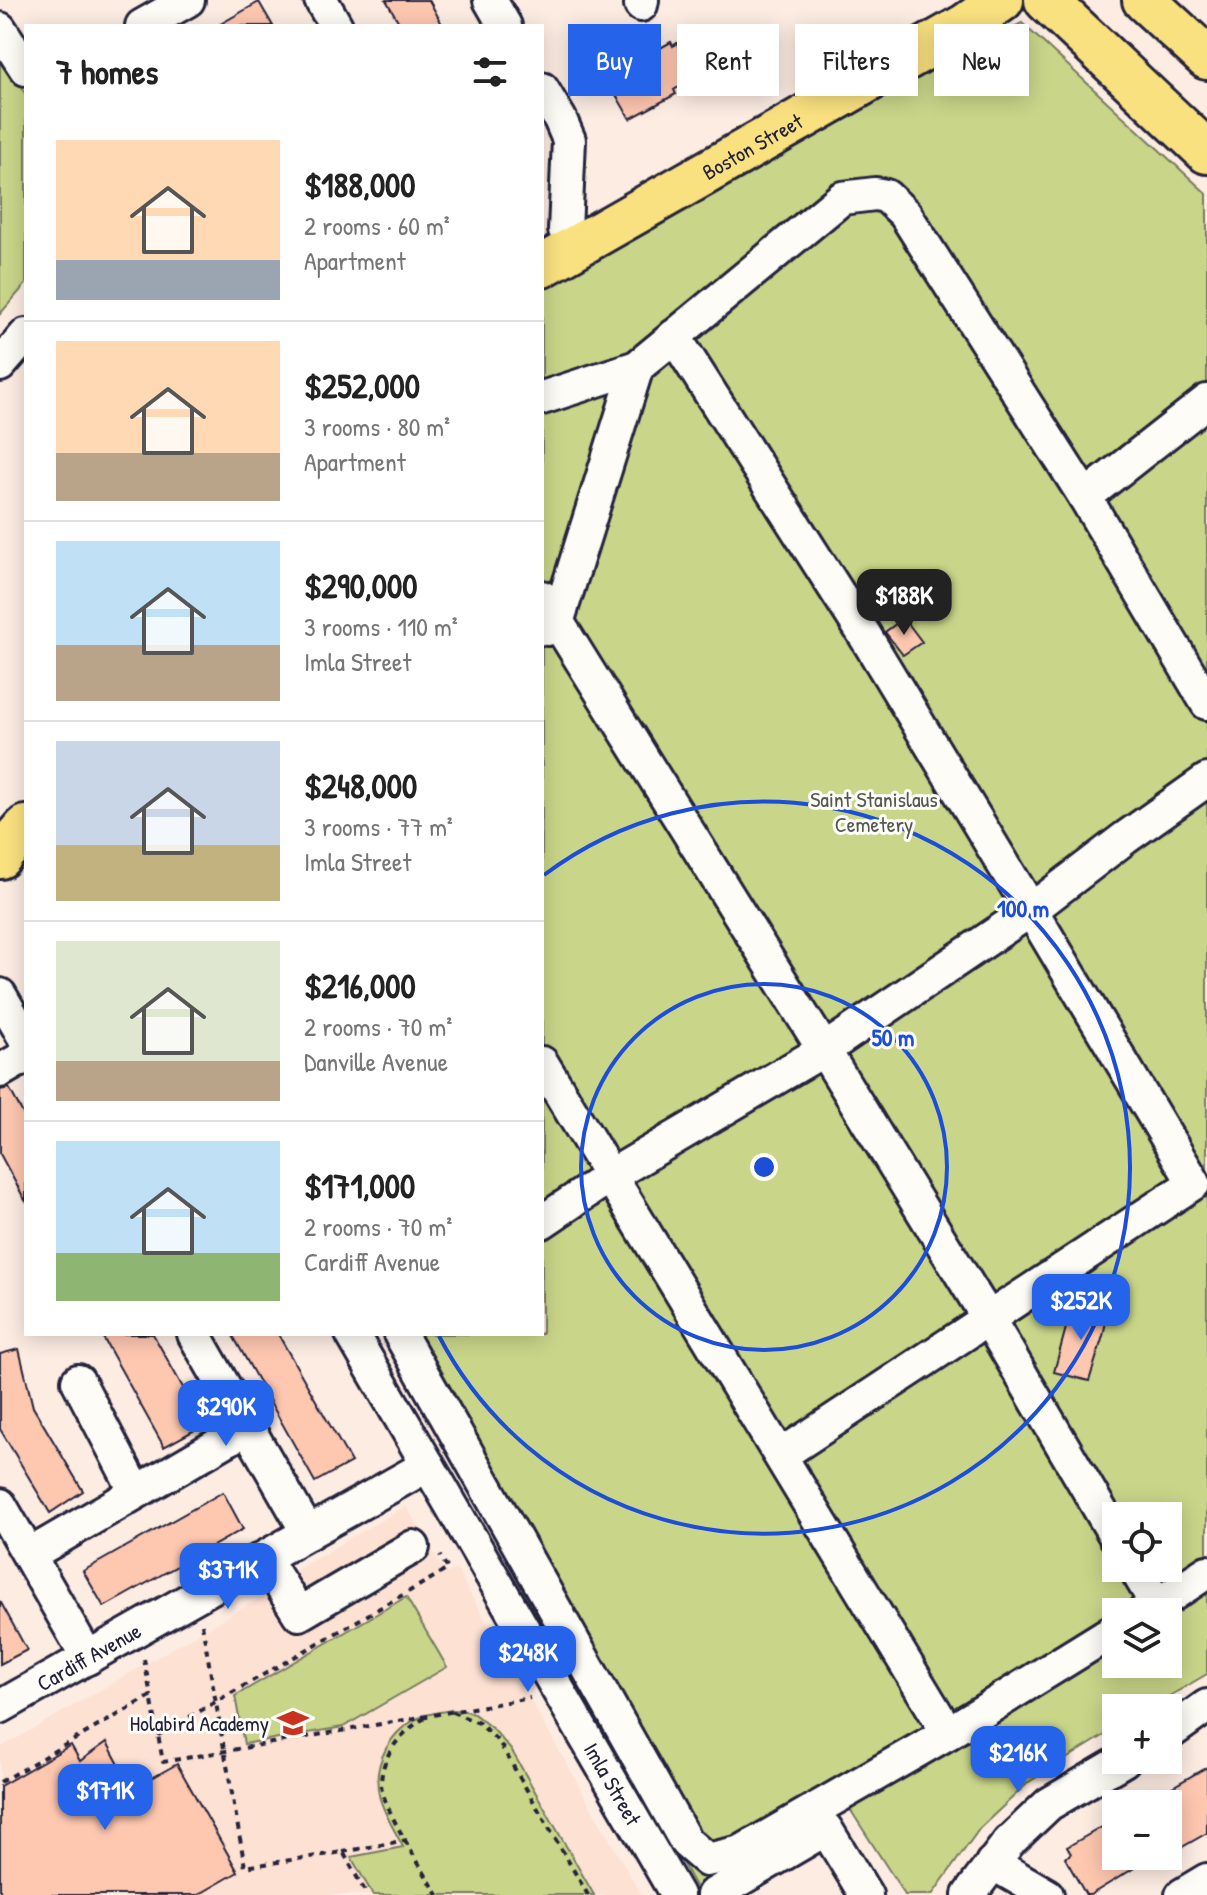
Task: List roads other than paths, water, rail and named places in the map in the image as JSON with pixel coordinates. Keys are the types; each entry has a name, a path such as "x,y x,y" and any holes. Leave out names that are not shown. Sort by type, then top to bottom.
{"main road":[{"name":"Boston Street","path":"554,237 961,0"},
{"name":"Boston Street","path":"544,265 966,25 1002,0"},
{"path":"1046,0 1207,152"},
{"path":"1144,0 1207,58"},
{"path":"0,829 24,803"},
{"path":"0,857 24,829"}],"street":[{"path":"147,18 188,0"},
{"path":"321,0 335,24"},
{"path":"490,0 504,24"},
{"path":"0,29 24,66"},
{"path":"544,92 569,140 554,237"},
{"path":"544,397 637,367 842,198 875,194 886,196 905,214 1085,497 1207,703"},
{"path":"674,336 864,634 1200,1194 988,1318 781,1455"},
{"path":"0,365 24,337"},
{"path":"637,367 547,618 824,1050 988,1318 1102,1513"},
{"path":"1085,497 1207,401"},
{"path":"544,1221 610,1176 824,1050 1031,910 1207,780"},
{"path":"0,995 24,1037"},
{"path":"0,1071 24,1057"},
{"path":"544,1066 948,1733"},
{"path":"195,1336 308,1533"},
{"name":"Imla Street","path":"353,1336 677,1895"},
{"path":"401,1336 686,1842 707,1860 741,1852 948,1733 1102,1638"},
{"path":"78,1381 136,1492"},
{"path":"29,1555 247,1428"},
{"name":"Cardiff Avenue","path":"0,1707 428,1465"},
{"path":"0,1505 88,1658"},
{"path":"264,1558 299,1614 427,1552"},
{"path":"1166,1598 1207,1572"},
{"path":"1182,1724 1207,1706"},
{"path":"969,1895 1009,1842 1049,1804 1102,1773"},
{"path":"713,1895 826,1829 866,1895"},
{"path":"992,1863 1047,1895"},
{"path":"1182,1895 1207,1880"}],"place":[{"name":"Holabird Academy","path":"293,1723"}],"park label":[{"name":"Saint Stanislaus Cemetery","path":"874,812"}]}
